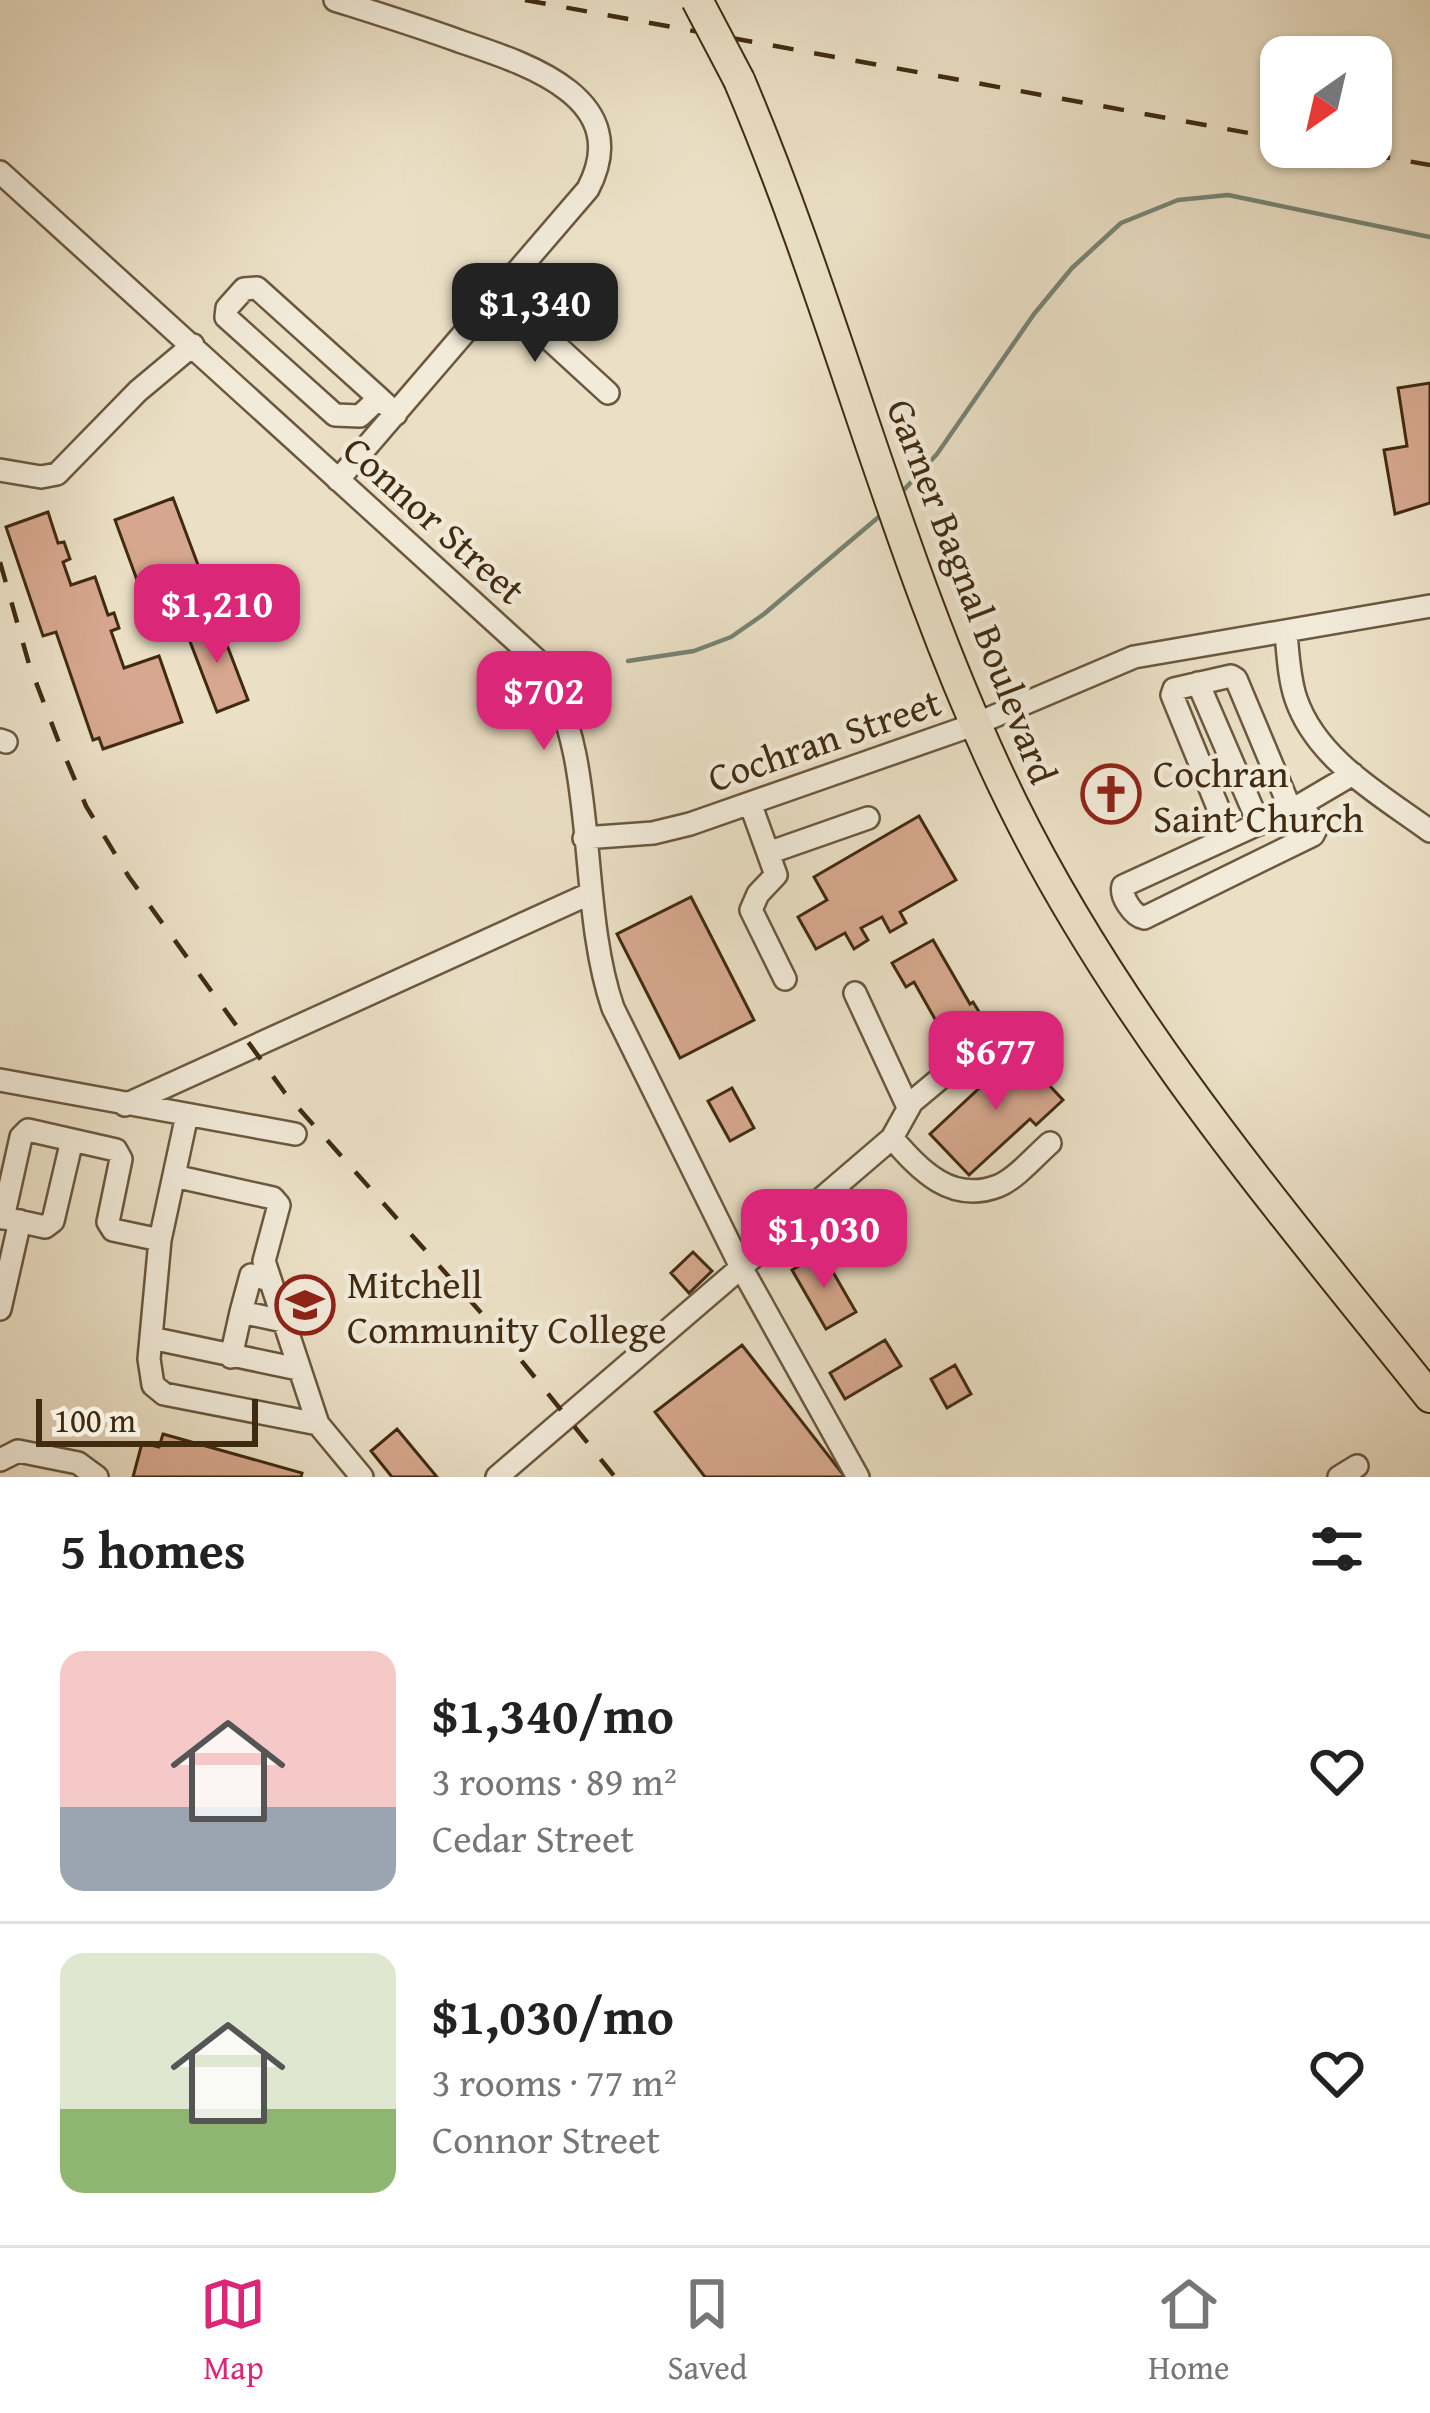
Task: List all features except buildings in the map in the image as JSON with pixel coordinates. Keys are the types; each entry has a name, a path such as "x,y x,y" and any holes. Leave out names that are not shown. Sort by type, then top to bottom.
{"highway":[{"name":"Garner Bagnal Boulevard","path":"697,0 740,80 789,205 883,482 976,724 1050,876 1134,1012 1246,1168 1430,1397"}],"street":[{"path":"335,0 520,62 557,80 581,102 598,134 599,168 588,189 500,294 387,406 338,480"},
{"name":"Connor Street","path":"0,172 539,662 564,711 576,767 601,973 614,1008 740,1267 858,1477"},
{"path":"257,288 387,406 360,416 335,415 226,317 227,308 244,289 257,288"},
{"path":"500,294 608,393"},
{"path":"0,470 41,477 57,474 138,391 193,345"},
{"name":"Cochran Street","path":"584,838 653,833 750,803 976,724 1090,674 1155,652 1430,606"},
{"path":"1286,633 1296,699 1316,738 1353,774 1430,831"},
{"path":"1155,652 1174,689 1172,695 1230,837"},
{"path":"1174,689 1231,676 1236,679 1296,806 1316,829 1313,836 1144,918 1135,914 1123,886 1296,806 1353,774"},
{"path":"1198,683 1259,824"},
{"path":"750,803 776,875 758,894 751,910 785,979"},
{"path":"768,854 868,818"},
{"path":"125,1105 589,894"},
{"path":"855,993 908,1107"},
{"path":"497,1477 892,1138 908,1107 1003,1026"},
{"path":"0,1080 295,1133"},
{"path":"187,1115 160,1240 148,1359 153,1385 164,1394 318,1424"},
{"path":"0,1309 8,1219 21,1137 28,1130 116,1150 122,1159 108,1222 113,1229 160,1240"},
{"path":"892,1138 933,1181 972,1191 1001,1185 1050,1143"},
{"path":"8,1219 45,1227 53,1221 72,1140"},
{"path":"174,1176 273,1198 279,1205 264,1261 318,1424 362,1477"},
{"path":"231,1357 250,1275 270,1280"},
{"path":"241,1312 283,1321"},
{"path":"151,1339 298,1369"},
{"path":"0,1460 18,1451 78,1463 97,1477"}],"waterway":[{"path":"901,493 937,454 1034,314 1072,268 1121,223 1178,200 1228,195 1430,237"},
{"path":"628,661 694,651 731,637 881,515"}],"railway":[{"path":"525,0 1260,135"},
{"path":"1392,158 1430,165"},
{"path":"0,562 29,664 58,740 86,806 129,877 285,1093 500,1334 615,1477"}],"place":[{"name":"Cochran Saint Church","path":"1111,794"},
{"name":"Mitchell Community College","path":"305,1305"}]}
